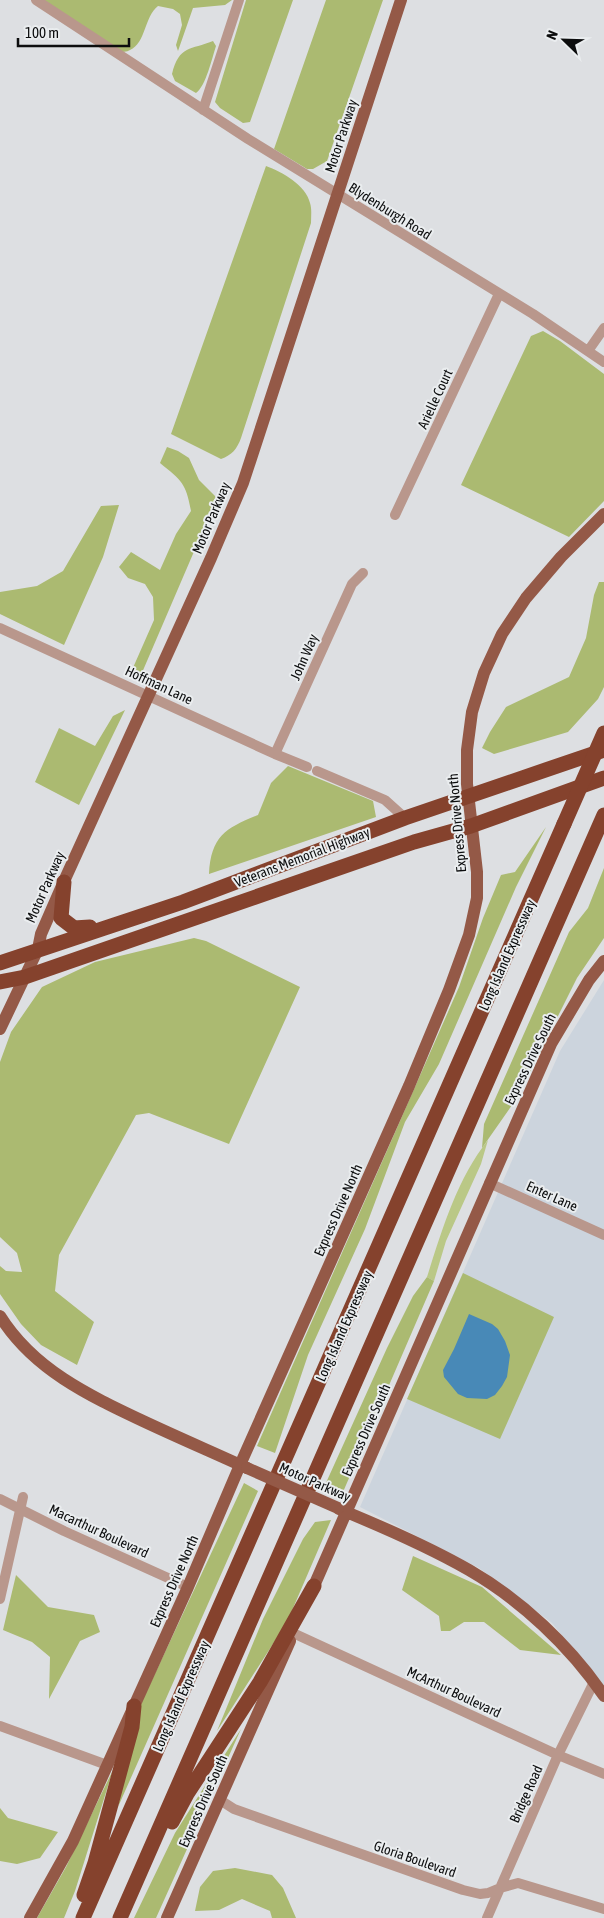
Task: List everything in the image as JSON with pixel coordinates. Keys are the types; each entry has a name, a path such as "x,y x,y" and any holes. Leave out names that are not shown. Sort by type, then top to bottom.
{"highway":[{"name":"Long Island Expressway","path":"83,1918 604,733"},
{"name":"Veterans Memorial Highway","path":"0,963 183,902 405,818 604,750"},
{"name":"Veterans Memorial Highway","path":"0,982 25,977 414,842 471,826 604,778"},
{"path":"120,1918 604,815"},
{"path":"64,882 61,918 74,928 89,927 147,914"},
{"path":"120,1918 187,1794 260,1682 314,1586"},
{"path":"76,1918 95,1863 132,1727 134,1706"}],"main road":[{"name":"Motor Parkway","path":"0,1029 38,949 41,934 243,483 401,0"},
{"name":"Express Drive North","path":"30,1918 73,1841 244,1466 449,990 469,935 476,898 477,872 468,798 467,764 471,719 479,685 496,646 516,612 539,582 604,514"},
{"name":"Express Drive South","path":"167,1918 294,1633 314,1586 342,1510 551,1044 589,980 604,961"},
{"name":"Motor Parkway","path":"0,1316 32,1356 64,1381 100,1401 470,1570 500,1590 552,1635 604,1696"}],"street":[{"name":"Blydenburgh Road","path":"36,0 203,110 499,294 604,362"},
{"path":"203,110 239,0"},
{"name":"Arielle Court","path":"395,516 499,294"},
{"path":"588,351 604,328"},
{"name":"John Way","path":"275,754 352,584 363,573"},
{"name":"Hoffman Lane","path":"0,628 275,754 385,800 405,818"},
{"name":"Enter Lane","path":"489,1183 604,1235"},
{"path":"0,1599 23,1497"},
{"name":"Macarthur Boulevard","path":"0,1499 188,1587"},
{"name":"McArthur Boulevard","path":"294,1633 558,1755 604,1774"},
{"name":"Bridge Road","path":"487,1918 558,1755 594,1682"},
{"path":"0,1726 107,1765"},
{"name":"Gloria Boulevard","path":"220,1800 234,1810 463,1890 480,1894 488,1893 518,1882 604,1909"}],"shaded area":[{"path":"604,980 604,1687 552,1623 479,1568 360,1507 560,1051"}],"green space":[{"path":"41,0 232,0 225,5 193,8 178,51 176,45 182,25 180,14 173,9 158,6 153,11 135,47 127,51 118,52"},
{"path":"246,0 293,0 250,122 243,123 220,108 215,102"},
{"path":"326,0 383,0 327,161 313,169 307,169 274,149"},
{"path":"213,41 216,46 206,78 200,89 196,93 175,81 172,74 182,53"},
{"path":"266,166 286,176 304,190 311,205 311,223 241,438 234,451 221,459 171,434"},
{"path":"543,331 560,341 604,374 604,501 569,537 461,485 531,336"},
{"path":"167,447 189,458 199,480 217,498 141,675 132,670 154,620 153,597 145,584 128,578 119,567 131,552 160,570 176,534 191,511 182,483 160,463"},
{"path":"119,505 103,557 64,645 0,614 0,592 37,586 63,571 101,506"},
{"path":"599,582 604,582 604,687 598,699 568,732 494,754 482,748 506,707 569,677 586,638 594,595"},
{"path":"125,710 79,805 35,782 59,728 95,746 113,716"},
{"path":"288,766 373,801 376,817 209,874 213,851 222,835 237,824 258,815 271,783"},
{"path":"546,827 516,887 439,1064 405,1122 365,1229 308,1355 275,1453 257,1446 459,987 483,918 501,875 515,872"},
{"path":"604,868 604,938 577,978 517,1098 482,1148 484,1124 569,932 588,908"},
{"path":"194,938 206,941 300,987 229,1144 149,1113 136,1115 59,1255 55,1291 94,1322 77,1365 41,1345 21,1324 0,1294 0,1266 6,1271 22,1272 17,1253 0,1237 0,1062 11,1032 42,987 95,962"},
{"path":"488,1140 481,1164 446,1241 434,1281 427,1277 452,1206 468,1171"},
{"path":"463,1273 554,1317 500,1439 407,1399"},
{"path":"427,1277 434,1281 343,1492 325,1485 387,1348 413,1296"},
{"path":"244,1483 258,1491 118,1807 138,1710"},
{"path":"331,1520 287,1622 217,1731 263,1619 303,1539 315,1522"},
{"path":"413,1556 482,1587 561,1655 520,1650 484,1622 464,1622 450,1631 441,1631 439,1616 402,1590"},
{"path":"16,1575 48,1607 94,1615 100,1632 80,1641 49,1699 50,1657 32,1642 3,1630"},
{"path":"241,1729 156,1918 134,1918 175,1833"},
{"path":"113,1770 75,1891 64,1918 37,1918 66,1867"},
{"path":"0,1808 8,1818 58,1832 40,1858 17,1864 0,1861"},
{"path":"235,1868 272,1875 283,1888 296,1918 272,1918 270,1911 242,1899 219,1910 195,1911 200,1887 213,1871"}],"water":[{"path":"469,1314 492,1324 498,1329 510,1355 507,1377 495,1395 487,1399 467,1398 458,1394 444,1377 443,1370"}]}
